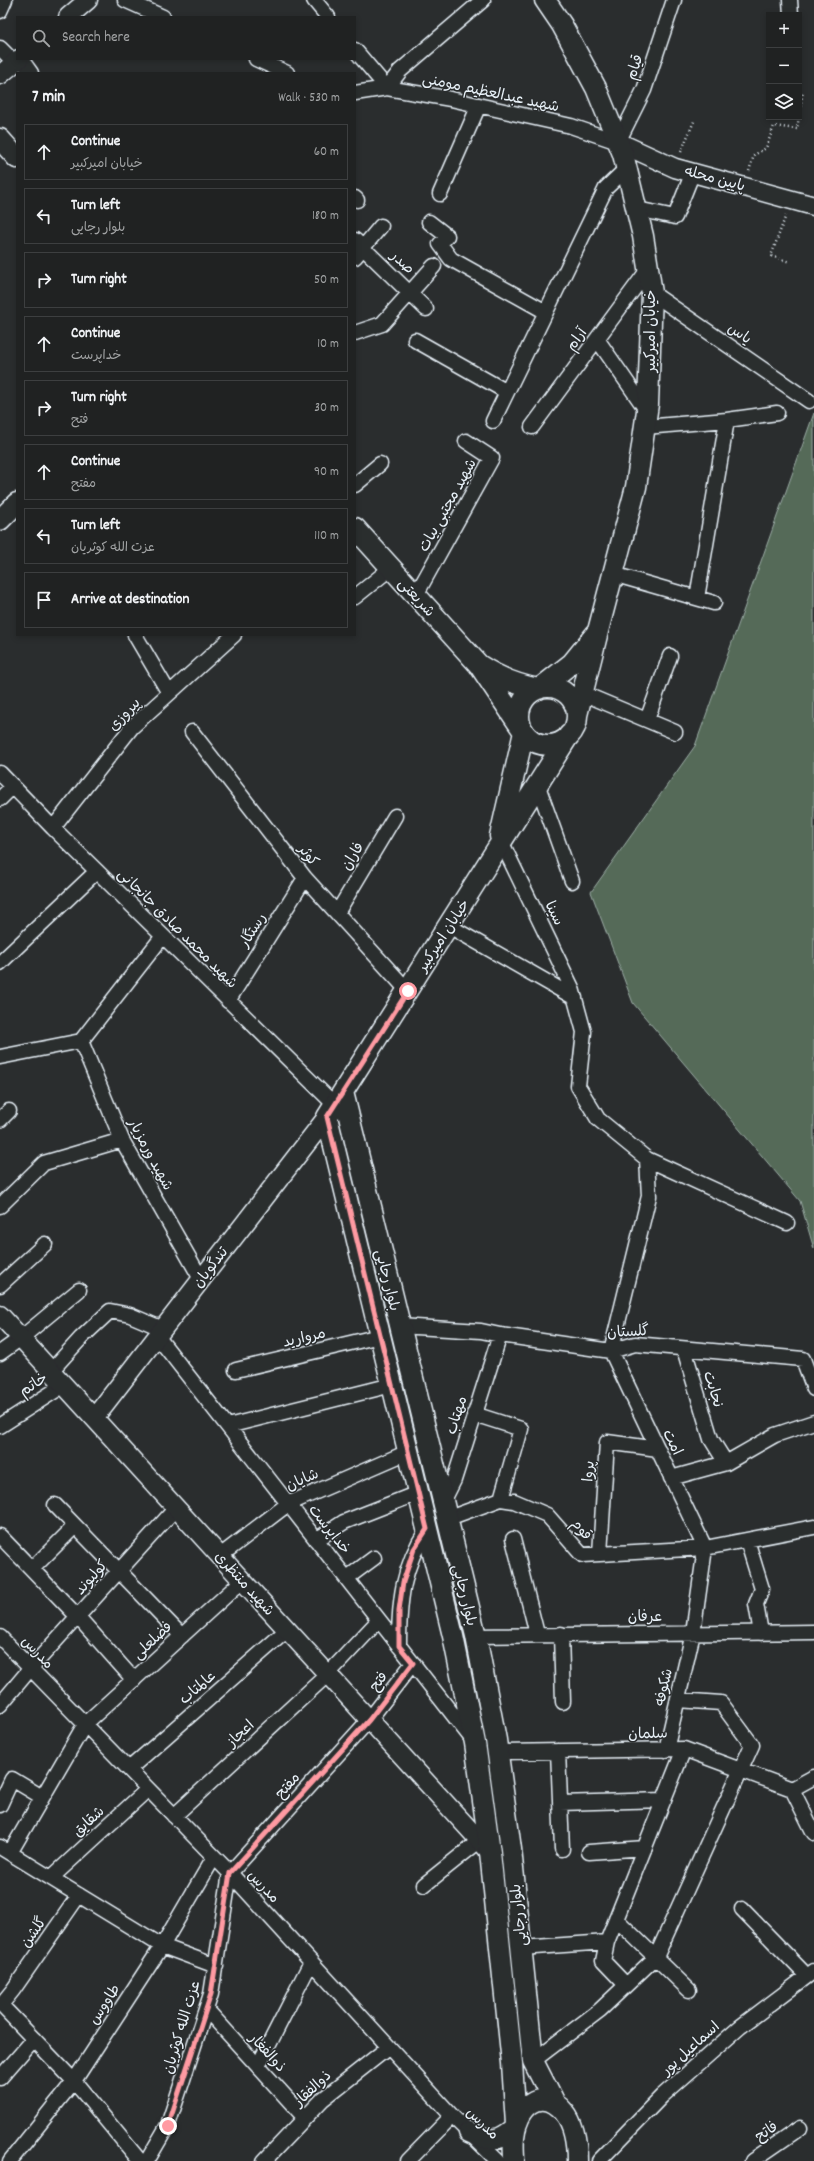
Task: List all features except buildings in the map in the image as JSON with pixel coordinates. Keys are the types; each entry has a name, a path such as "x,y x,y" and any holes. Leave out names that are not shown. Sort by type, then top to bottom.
{"main road":[{"name":"خیابان امیرکبیر","path":"545,0 562,25 596,88 618,142 627,168 637,209 652,293 652,320 646,419 636,487 576,714"},
{"path":"0,139 16,157"},
{"path":"0,520 16,503"},
{"name":"شریعتی","path":"356,529 479,665"},
{"path":"499,848 524,732 519,718 520,710 526,697 539,689 572,663 598,631"},
{"path":"479,665 497,677 518,685 539,689 554,688 561,690 572,700 576,714 573,729 569,735 564,740 549,745 535,742 524,732 479,665"},
{"name":"خیابان امیرکبیر","path":"335,1105 499,848 569,735"},
{"name":"بلوار رجایی","path":"335,1105 399,1326 476,1636 498,1752 533,2061 554,2102 564,2112 570,2123 575,2137 578,2160"},
{"name":"بلوار رجایی","path":"335,1105 380,1336 461,1673 475,1743 485,1846 512,2063 516,2126"},
{"path":"461,1673 482,1670"},
{"path":"514,2161 514,2137 520,2115 528,2104 541,2099 554,2102"},
{"path":"469,2132 483,2139 493,2140 506,2136 516,2126"}],"street":[{"path":"0,11 5,0"},
{"path":"69,16 88,0"},
{"path":"126,0 161,16"},
{"path":"314,0 327,16"},
{"path":"356,51 387,88 400,71 483,0"},
{"name":"قیام","path":"618,142 644,90 674,0"},
{"path":"790,0 791,12"},
{"path":"0,48 16,59"},
{"path":"0,75 18,60 30,72"},
{"path":"258,60 285,72"},
{"name":"شهید عبدالعظیم مومنی","path":"356,93 387,88 479,105 571,126 618,142"},
{"path":"440,194 479,105"},
{"name":"پایین محله","path":"618,142 675,168 814,206"},
{"path":"493,421 606,188 627,168"},
{"path":"637,209 675,218 693,172"},
{"path":"429,222 447,236 440,244 451,259 546,312"},
{"path":"358,248 381,226"},
{"name":"صدر","path":"358,248 426,309"},
{"path":"356,333 382,324 434,266"},
{"name":"آرام","path":"532,427 647,271"},
{"name":"یاس","path":"652,293 809,400"},
{"path":"597,339 646,419 727,420 777,413"},
{"path":"415,340 507,392"},
{"path":"696,598 727,420"},
{"name":"شهید مجتبی بیات","path":"416,595 492,458 466,441"},
{"path":"356,485 380,464"},
{"path":"356,596 391,568"},
{"path":"613,574 714,603"},
{"path":"136,636 169,693"},
{"name":"پیروزی","path":"53,828 132,726 233,636"},
{"path":"647,720 670,656"},
{"path":"582,693 675,732"},
{"name":"کوثر","path":"192,732 305,878 408,991"},
{"name":"شهید محمد صادق جانجانی","path":"0,773 53,828 335,1105"},
{"path":"0,799 13,786"},
{"path":"538,786 572,881"},
{"name":"فاران","path":"337,913 395,816"},
{"name":"سینا","path":"499,848 572,988 584,1032 578,1086 598,1119 647,1159 787,1223"},
{"path":"0,963 97,871"},
{"name":"رستگار","path":"228,1001 305,878"},
{"path":"449,926 575,998"},
{"path":"0,1057 81,1040 163,936"},
{"name":"شهید ورمزیار","path":"81,1040 122,1140 201,1279"},
{"name":"تندگویان","path":"94,1418 335,1105"},
{"path":"0,1206 44,1163 122,1140"},
{"path":"611,1351 649,1196 647,1159"},
{"path":"0,1285 45,1244"},
{"path":"0,1353 21,1338 79,1290"},
{"path":"51,1371 110,1311 130,1315 160,1332"},
{"name":"شهید منتظری","path":"0,1315 485,1846"},
{"name":"گلستان","path":"399,1326 481,1330 500,1335 611,1351 635,1344 803,1359 814,1389"},
{"name":"خداپرست","path":"160,1332 228,1426 475,1743"},
{"name":"مهتاب","path":"444,1511 500,1335"},
{"name":"مروارید","path":"236,1370 380,1336"},
{"name":"نجابت","path":"684,1348 711,1439 726,1464"},
{"name":"امت","path":"611,1351 705,1548"},
{"name":"خاتم","path":"0,1426 64,1385"},
{"path":"228,1426 392,1385"},
{"path":"444,1511 501,1499 521,1429 474,1414"},
{"path":"672,1478 726,1464 775,1435 814,1422"},
{"name":"پروا","path":"600,1554 607,1442 658,1450"},
{"name":"شایان","path":"220,1556 288,1504 408,1452"},
{"path":"316,1540 344,1522 418,1493"},
{"name":"قوم","path":"501,1499 514,1501 547,1515 582,1555 705,1548"},
{"path":"55,1505 118,1572 182,1636"},
{"name":"کولیوند","path":"0,1705 30,1668 176,1508"},
{"path":"32,1569 75,1526"},
{"path":"693,1633 705,1548 814,1527"},
{"path":"399,1646 399,1610 403,1582 414,1549 427,1529"},
{"path":"0,1536 78,1616 134,1680"},
{"path":"513,1539 537,1634"},
{"path":"747,1540 762,1589 756,1604 761,1633"},
{"path":"347,1578 374,1558"},
{"name":"فضلعلی","path":"5,1850 42,1797 85,1724 242,1581"},
{"name":"اعجاز","path":"174,1816 328,1674 379,1620"},
{"name":"عالمتاب","path":"128,1769 287,1630"},
{"name":"عرفان","path":"476,1636 537,1634 814,1632"},
{"name":"شکوفه","path":"666,1750 693,1633"},
{"path":"561,1634 563,1702"},
{"name":"مدرس","path":"0,1637 230,1873 452,2116 498,2161"},
{"name":"فتح","path":"369,1720 413,1663"},
{"path":"533,2061 600,2010 656,1957 752,1744 721,1703 678,1700"},
{"name":"مفتح","path":"230,1873 369,1720"},
{"path":"626,1985 603,1961 606,1942 684,1749"},
{"name":"سلمان","path":"498,1752 684,1749 792,1789"},
{"path":"558,1751 562,1849"},
{"path":"814,1777 792,1789 814,1832"},
{"path":"0,1805 12,1779 42,1797"},
{"name":"شقایق","path":"51,1878 148,1789"},
{"path":"560,1803 664,1800"},
{"path":"424,1885 485,1846"},
{"path":"590,1852 645,1848"},
{"path":"5,1850 162,1946 216,1966"},
{"name":"طاووس","path":"13,2160 74,2081 162,1946 214,1857"},
{"name":"عزت الله کوثریان","path":"147,2161 168,2126 211,1994 230,1873"},
{"name":"گلشن","path":"0,2006 13,1990 79,1895"},
{"path":"742,1909 811,1973"},
{"path":"616,1919 689,1990"},
{"path":"521,1948 606,1942"},
{"path":"258,2066 311,1962"},
{"name":"اسماعیل پور","path":"599,2161 662,2096 740,2026 811,1973"},
{"path":"0,2006 34,2038 74,2081 140,2161"},
{"name":"ذوالفغار","path":"206,2009 305,2118"},
{"path":"0,2078 34,2038"},
{"name":"ذوالفقار","path":"264,2161 323,2099 389,2047"},
{"path":"408,2161 452,2116"},
{"name":"فاتح","path":"759,2158 800,2128"}],"path":[{"path":"744,186 754,155 766,148 774,126 797,129 803,91"},
{"path":"675,168 695,119"},
{"path":"790,262 771,256 791,199"}],"green space":[{"path":"814,413 814,1249 800,1201 633,1003 591,892 695,746"}],"route":[{"path":"168,2126 211,1994 230,1873 369,1720 413,1663 399,1646 399,1610 403,1582 414,1549 427,1529 327,1117 408,991"}]}
